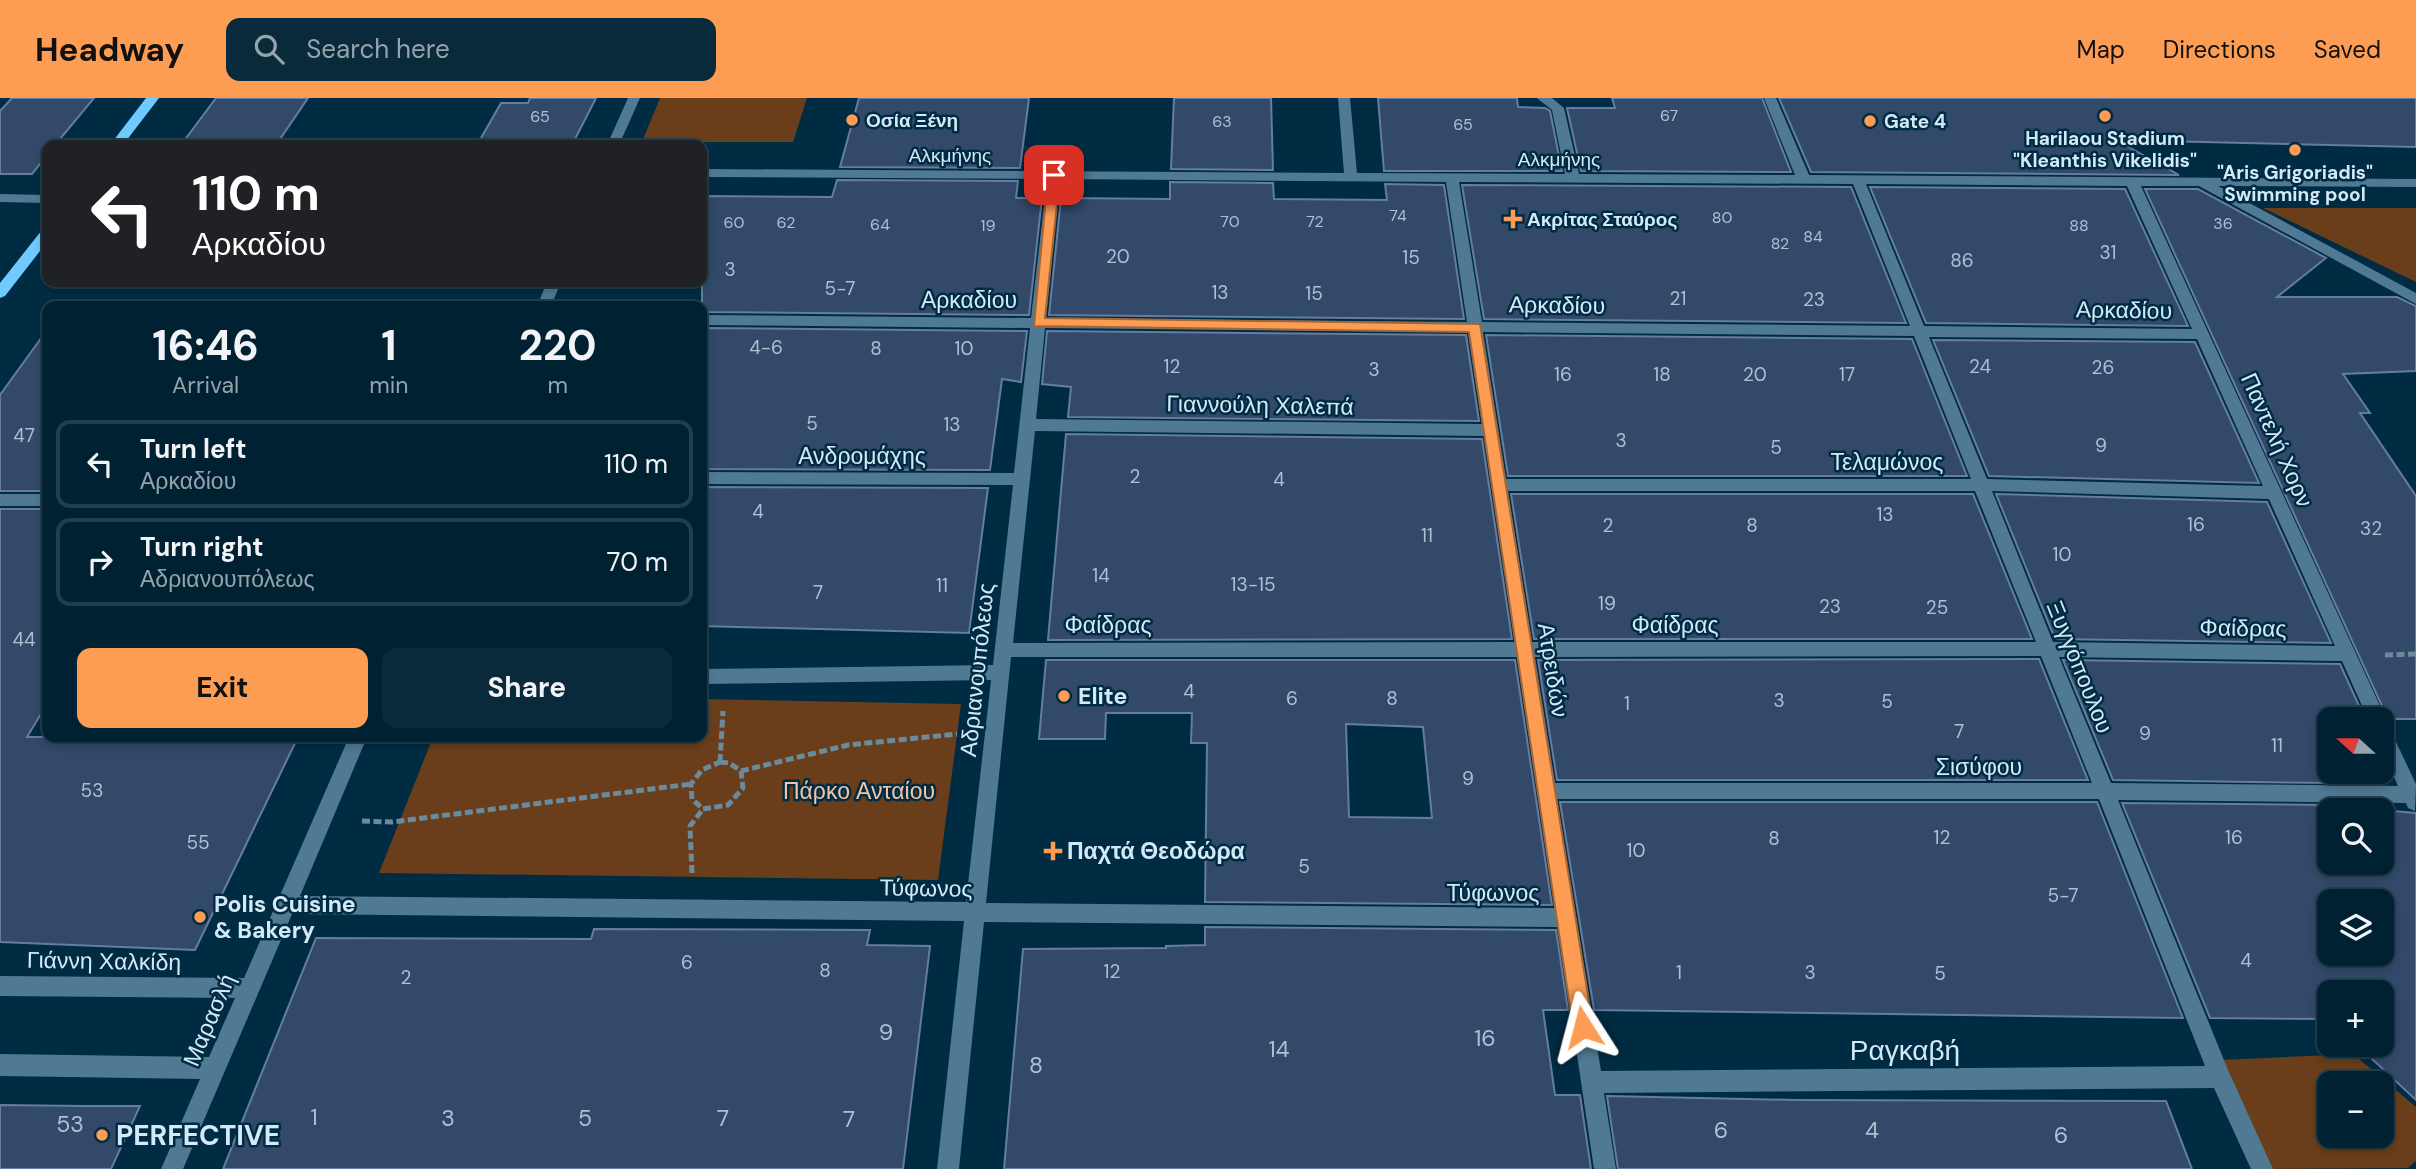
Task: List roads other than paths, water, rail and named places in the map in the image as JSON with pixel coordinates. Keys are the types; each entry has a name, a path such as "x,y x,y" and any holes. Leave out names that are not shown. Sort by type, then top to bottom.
{"main road":[{"path":"120,140 153,98"},
{"path":"0,293 42,239"}],"street":[{"path":"615,140 634,98"},
{"path":"1344,98 1351,178"},
{"path":"1543,98 1558,108 1573,178"},
{"path":"1770,98 1804,180"},
{"name":"Αλκμήνης","path":"707,173 2416,183"},
{"name":"Αδριανουπόλεως","path":"948,1169 1054,175"},
{"name":"Ατρειδών","path":"1452,178 1605,1169"},
{"name":"Ξυγγόπουλου","path":"1858,180 2220,1077 2262,1169"},
{"name":"Παντελή Χορν","path":"2132,181 2371,707"},
{"path":"2201,182 2416,299"},
{"path":"0,198 42,199"},
{"name":"Αρκαδίου","path":"707,320 2201,334"},
{"name":"Γιαννούλη Χαλεπά","path":"1028,425 1491,430"},
{"name":"Ανδρομάχης","path":"707,478 1022,479"},
{"name":"Τελαμώνος","path":"1500,485 1981,485 2273,493"},
{"path":"0,500 42,500"},
{"name":"Φαίδρας","path":"1004,650 2047,649 2347,654"},
{"path":"707,676 1002,672"},
{"name":"Μαρασλή","path":"172,1169 356,742"},
{"path":"2394,757 2414,800"},
{"name":"Σισύφου","path":"1547,791 2104,791 2414,800"},
{"name":"Τύφωνος","path":"286,905 1566,918"},
{"name":"Γιάννη Χαλκίδη","path":"0,986 249,988"},
{"path":"0,1065 215,1068"},
{"name":"Ραγκαβή","path":"1591,1082 2220,1077"}],"place":[{"name":"Harilaou Stadium \"Kleanthis Vikelidis\"","path":"2105,116"},
{"name":"Οσία Ξένη","path":"852,120"},
{"name":"Gate 4","path":"1870,121"},
{"name":"\"Aris Grigoriadis\" Swimming pool","path":"2295,150"},
{"name":"Ακρίτας Σταύρος","path":"1513,219"},
{"name":"Elite","path":"1064,696"},
{"name":"Παχτά Θεοδώρα","path":"1053,851"},
{"name":"Polis Cuisine & Bakery","path":"200,917"},
{"name":"PERFECTIVE","path":"102,1135"}],"park label":[{"name":"Πάρκο Ανταίου","path":"859,791"}]}
